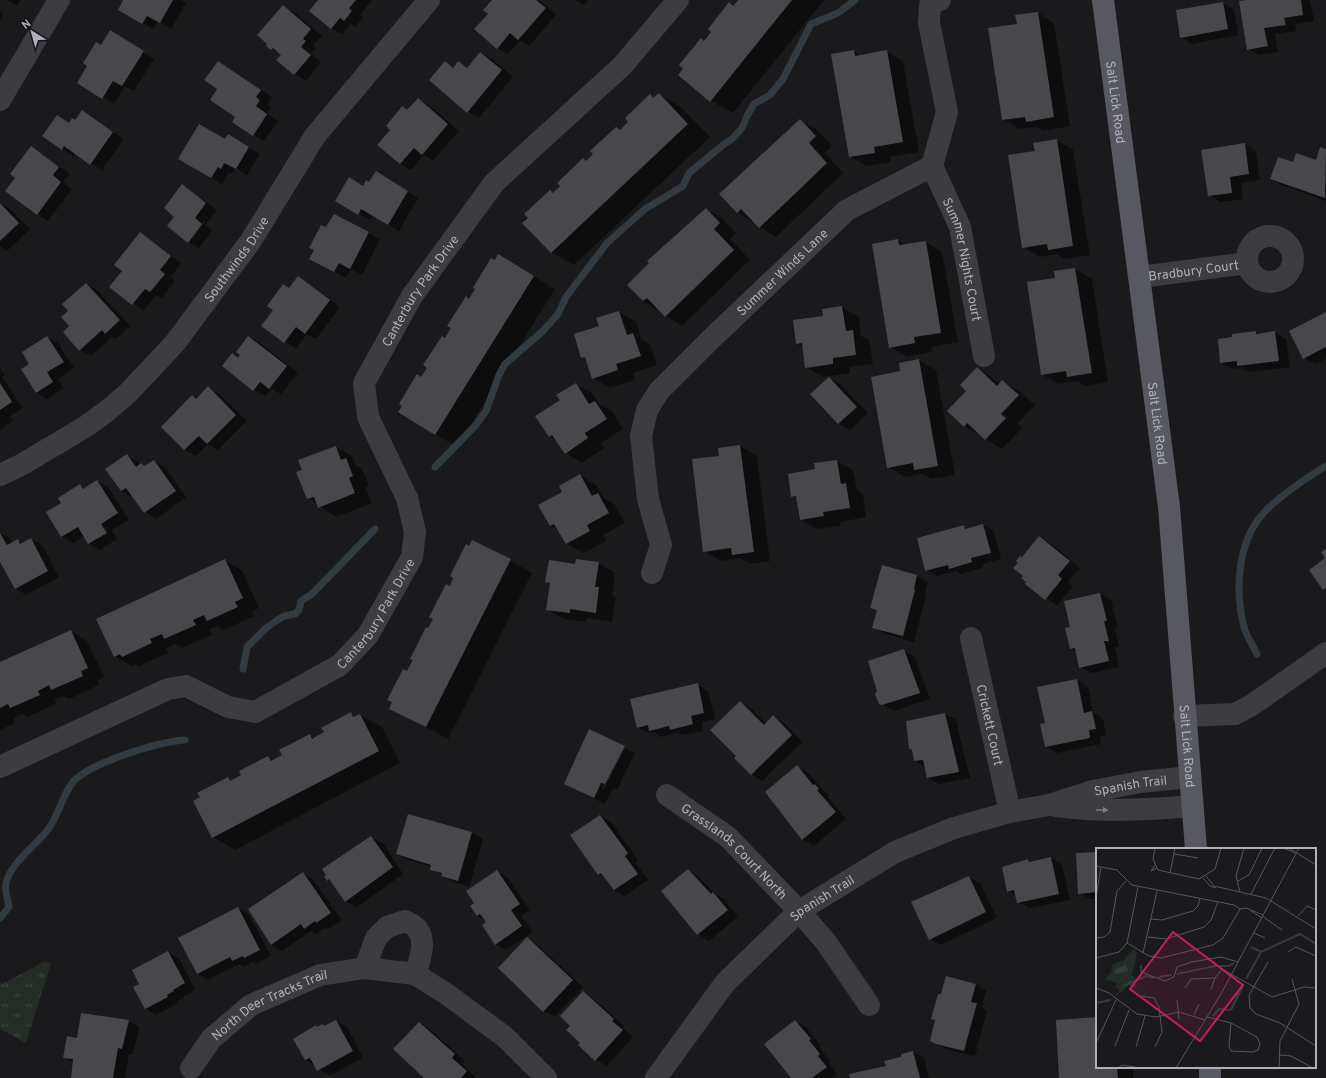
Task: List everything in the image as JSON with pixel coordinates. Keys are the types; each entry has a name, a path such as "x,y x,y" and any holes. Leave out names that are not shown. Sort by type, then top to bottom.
{"main road":[{"name":"Salt Lick Road","path":"1103,0 1169,507 1184,716 1196,848"}],"street":[{"path":"0,100 60,0"},
{"name":"Southwinds Drive","path":"0,475 21,465 85,427 107,411 128,393 175,343 250,242 315,136 429,0"},
{"name":"Canterbury Park Drive","path":"0,767 168,689 186,686 228,707 255,712 340,665 368,635 412,556 415,532 407,498 368,417 364,383 412,296 494,183 622,66 678,0"},
{"path":"932,166 947,112 929,22 930,5 940,0"},
{"name":"Summer Nights Court","path":"932,166 960,228 984,356"},
{"name":"Summer Winds Lane","path":"652,573 662,545 648,499 642,436 647,410 659,391 710,340 847,210 932,166"},
{"name":"Bradbury Court","path":"1140,277 1247,263"},
{"name":"Crickett Court","path":"971,638 1010,812"},
{"path":"1184,716 1235,714 1252,705 1326,653"},
{"name":"Spanish Trail","path":"656,1078 725,983 799,911 895,852 954,828 1010,812 1049,805 1093,791 1141,782 1190,777"},
{"name":"Grasslands Court North","path":"667,795 728,837 799,911 826,942 868,1005"},
{"name":"Spanish Trail","path":"1049,805 1091,810 1141,810 1192,806"},
{"path":"365,968 376,938 387,927 405,921 418,930 422,941 421,956 415,974"},
{"name":"North Deer Tracks Trail","path":"192,1068 211,1039 251,1005 320,975 365,968 415,974 448,995 505,1037 546,1078"}],"green space":[{"path":"44,962 51,963 26,1043 0,1029 0,982 2,984"}],"building":[{"path":"123,0 173,0 160,23 147,16 142,24 118,10"},
{"path":"318,0 356,0 349,8 352,11 344,21 340,18 331,29 309,11"},
{"path":"492,0 536,0 546,8 518,40 510,33 497,49 474,29 488,14 483,10"},
{"path":"738,0 792,0 710,102 678,75 683,69 679,65 701,38 704,41 711,32 708,29 729,2 733,6"},
{"path":"1301,0 1303,15 1284,18 1286,25 1264,28 1268,46 1247,50 1239,1"},
{"path":"1223,2 1228,29 1180,38 1176,10"},
{"path":"283,5 311,29 303,39 306,41 301,47 311,55 294,75 276,60 281,55 273,48 271,50 266,46 267,44 257,35"},
{"path":"1038,12 1054,117 1026,122 1025,117 1002,120 988,28 1017,24 1015,15"},
{"path":"110,30 144,51 122,86 113,81 102,99 77,83 87,66 83,63 96,42 101,45"},
{"path":"854,50 855,56 887,50 903,142 874,147 875,153 849,157 831,54"},
{"path":"480,52 502,70 467,113 429,80 445,61 453,68 458,61 467,68"},
{"path":"218,61 261,90 256,97 260,100 256,106 267,114 253,136 232,122 235,117 210,100 217,89 204,80"},
{"path":"659,93 688,124 551,253 522,223 528,218 524,214 550,190 553,193 560,186 557,183 583,158 586,161 593,154 590,151 616,127 620,130 628,122 625,118 650,94 653,98"},
{"path":"418,98 448,124 422,155 414,148 400,164 377,145 390,130 386,126 402,106 407,110"},
{"path":"82,110 113,132 90,165 64,146 62,150 42,136 57,115 69,123 72,118 75,120"},
{"path":"800,119 816,136 809,143 827,163 759,228 741,209 737,213 719,194"},
{"path":"199,124 225,139 228,134 249,147 236,169 224,163 221,169 218,167 211,178 178,159"},
{"path":"1057,139 1073,246 1048,250 1047,244 1022,248 1008,155 1035,151 1033,143"},
{"path":"1245,143 1249,174 1230,177 1232,193 1208,196 1201,150"},
{"path":"31,146 59,167 53,175 61,182 37,215 5,191 15,178 10,174"},
{"path":"1320,147 1326,149 1325,198 1270,179 1278,157 1293,162 1296,153 1316,160"},
{"path":"376,171 408,191 388,225 361,209 358,215 335,201 349,177 363,186 366,180 369,182"},
{"path":"182,184 206,203 195,218 202,224 188,243 167,226 174,217 164,208"},
{"path":"0,203 19,223 0,241"},
{"path":"706,208 720,223 714,229 734,250 665,317 647,298 643,301 627,285 649,263 647,261"},
{"path":"334,214 369,232 350,269 339,263 334,272 309,259 314,250 309,248 321,225 326,227"},
{"path":"140,232 171,256 160,270 165,274 150,292 145,289 132,305 109,287 122,271 114,265"},
{"path":"898,239 899,245 926,241 941,333 914,337 915,343 889,348 872,244"},
{"path":"498,254 534,276 435,435 398,412 402,406 399,404 417,374 421,377 427,368 423,365 442,336 445,338 451,328 447,326 466,296 469,299 475,289 473,288 491,258 495,260"},
{"path":"1075,268 1092,373 1067,377 1066,371 1041,375 1027,282 1055,278 1054,271"},
{"path":"298,276 330,300 305,334 296,327 284,343 261,326 273,310 267,306 283,284 289,288"},
{"path":"86,283 120,320 105,334 102,330 79,351 63,332 69,326 61,317 68,311 62,304"},
{"path":"842,306 846,331 853,330 856,355 833,358 833,364 805,368 802,343 796,344 793,320 823,316 822,309"},
{"path":"619,311 627,335 633,333 641,356 616,364 618,370 592,379 585,357 581,358 574,334 599,326 596,318"},
{"path":"1326,312 1326,347 1303,359 1289,331"},
{"path":"1256,331 1256,334 1275,331 1279,361 1237,366 1237,361 1220,363 1218,339 1232,337 1232,334"},
{"path":"47,336 64,362 47,372 53,382 36,393 21,369 29,364 22,352"},
{"path":"248,336 287,366 269,389 260,382 253,391 222,366 232,353 238,358 240,355 236,352"},
{"path":"919,359 938,466 914,470 913,463 887,468 871,377 900,371 899,363"},
{"path":"977,367 997,386 1002,380 1019,395 1001,414 1006,418 985,440 967,423 964,427 947,411 966,391 960,385"},
{"path":"829,377 857,407 838,424 810,394"},
{"path":"0,383 12,402 0,410"},
{"path":"576,383 589,404 595,401 607,419 585,433 588,438 565,454 552,435 549,437 535,416 560,400 556,395"},
{"path":"208,386 236,415 207,444 199,436 184,450 161,427 192,395 196,399"},
{"path":"740,445 754,552 732,555 731,548 703,552 692,459 719,456 718,448"},
{"path":"336,446 341,460 346,458 353,476 349,478 355,493 318,508 314,497 307,499 296,472 302,470 298,460"},
{"path":"127,454 136,467 141,463 144,466 154,460 176,491 144,513 126,488 121,491 105,469"},
{"path":"837,460 841,484 846,483 850,508 823,512 824,516 800,520 796,496 791,497 788,474 815,469 814,463"},
{"path":"580,474 592,496 598,493 609,513 587,525 590,531 566,544 554,524 550,526 538,505 562,492 559,486"},
{"path":"97,480 118,513 101,524 107,533 88,544 78,527 61,537 46,512 61,503 58,498 80,484 83,489"},
{"path":"983,524 991,553 971,558 972,562 949,569 948,565 925,571 917,538 964,525 965,529"},
{"path":"0,533 7,545 18,539 20,544 31,538 48,571 15,589 0,562"},
{"path":"1039,536 1070,561 1058,575 1062,579 1045,600 1025,584 1026,582 1021,578 1023,576 1013,568 1018,563 1016,561 1020,556 1022,557"},
{"path":"472,540 511,559 426,727 389,709 392,702 387,700 403,669 407,671 413,660 410,659 426,627 428,628 433,619 429,617 446,584 450,586 453,578 450,576 466,544 469,546"},
{"path":"1326,549 1326,588 1323,590 1309,570 1325,558 1321,552"},
{"path":"225,559 243,598 235,602 238,607 207,621 204,615 193,620 196,625 164,639 162,634 150,639 152,643 122,657 120,654 114,657 96,619"},
{"path":"576,559 599,562 595,587 599,587 596,613 570,609 570,613 546,610 550,583 545,582 549,560 575,564"},
{"path":"882,565 917,575 915,590 903,636 872,628 877,610 870,608"},
{"path":"1100,593 1107,621 1104,621 1109,641 1104,641 1109,661 1079,668 1075,648 1070,649 1065,628 1070,627 1064,601"},
{"path":"71,630 88,668 81,671 83,676 51,690 49,685 38,691 40,695 10,708 8,704 0,708 0,662"},
{"path":"904,649 920,693 882,705 879,704 875,694 877,691 868,661"},
{"path":"1077,679 1084,713 1092,711 1096,729 1089,730 1090,738 1045,747 1040,724 1045,723 1037,687"},
{"path":"698,683 704,713 691,716 693,724 670,730 669,726 649,731 648,725 637,728 630,699"},
{"path":"740,701 764,725 773,715 792,735 751,775 734,758 736,756 710,730"},
{"path":"351,712 353,717 360,714 379,751 212,838 193,801 200,797 197,793 228,777 230,781 241,775 239,771 268,756 271,761 282,755 279,750 310,734 312,739 324,732 321,728"},
{"path":"945,713 959,772 927,778 923,760 914,761 912,750 909,748 906,721"},
{"path":"589,729 625,746 605,784 601,783 594,798 564,784"},
{"path":"797,765 813,785 815,784 819,789 817,790 836,812 802,840 765,792"},
{"path":"408,814 472,832 458,881 441,876 442,873 430,870 431,865 396,854"},
{"path":"600,815 628,853 625,856 638,874 614,890 601,873 598,875 570,835"},
{"path":"371,836 393,867 345,902 329,879 327,881 324,876 326,875 322,869"},
{"path":"1096,852 1096,892 1078,894 1076,853"},
{"path":"1051,857 1059,894 1017,903 1014,890 1007,892 1002,867 1028,859 1029,862"},
{"path":"688,869 711,894 713,892 728,910 697,935 661,891"},
{"path":"497,870 520,904 511,910 522,926 495,945 482,925 486,922 480,914 477,916 470,906 474,903 466,891"},
{"path":"303,872 331,913 316,923 315,921 304,929 301,924 271,945 248,909"},
{"path":"969,876 986,912 929,940 911,902"},
{"path":"238,907 260,950 244,958 243,956 232,961 230,957 197,974 178,938"},
{"path":"527,937 573,980 543,1012 498,968"},
{"path":"168,951 185,983 173,990 174,991 167,995 168,997 145,1009 133,987 139,984 132,970"},
{"path":"946,976 976,984 971,1002 977,1003 964,1051 930,1041 935,1020 931,1019 938,994 941,994"},
{"path":"583,991 614,1019 612,1021 623,1030 595,1061 578,1045 580,1043 566,1030 570,1026 560,1016"},
{"path":"81,1013 129,1020 122,1049 118,1048 113,1078 71,1078 73,1059 63,1058 67,1036 77,1038"},
{"path":"1096,1017 1096,1068 1117,1068 1118,1078 1059,1078 1056,1020"},
{"path":"336,1020 353,1051 317,1071 310,1058 305,1060 293,1039 316,1025 317,1027 323,1024 324,1026"},
{"path":"795,1020 811,1039 809,1040 820,1054 818,1056 827,1067 812,1078 791,1078 764,1044"},
{"path":"419,1022 455,1054 452,1058 467,1071 461,1078 424,1078 393,1049"},
{"path":"913,1051 920,1078 850,1078 849,1074 886,1066 884,1061 901,1057 901,1054"}],"waterway":[{"path":"435,467 476,425 486,411 499,375 505,364 543,331 558,314 566,297 607,243 645,209 683,186 689,173 733,138 742,128 754,104 770,95 783,79 811,24 838,13 855,0"},
{"path":"1257,654 1245,630 1239,599 1240,569 1247,541 1261,516 1275,502 1326,466"},
{"path":"243,669 247,647 266,628 276,621 284,616 295,614 299,610 301,601 312,594 375,529"},
{"path":"0,918 9,907 5,888 9,875 13,868 49,828 69,788 77,778 99,765 128,753 159,744 185,740"}]}
